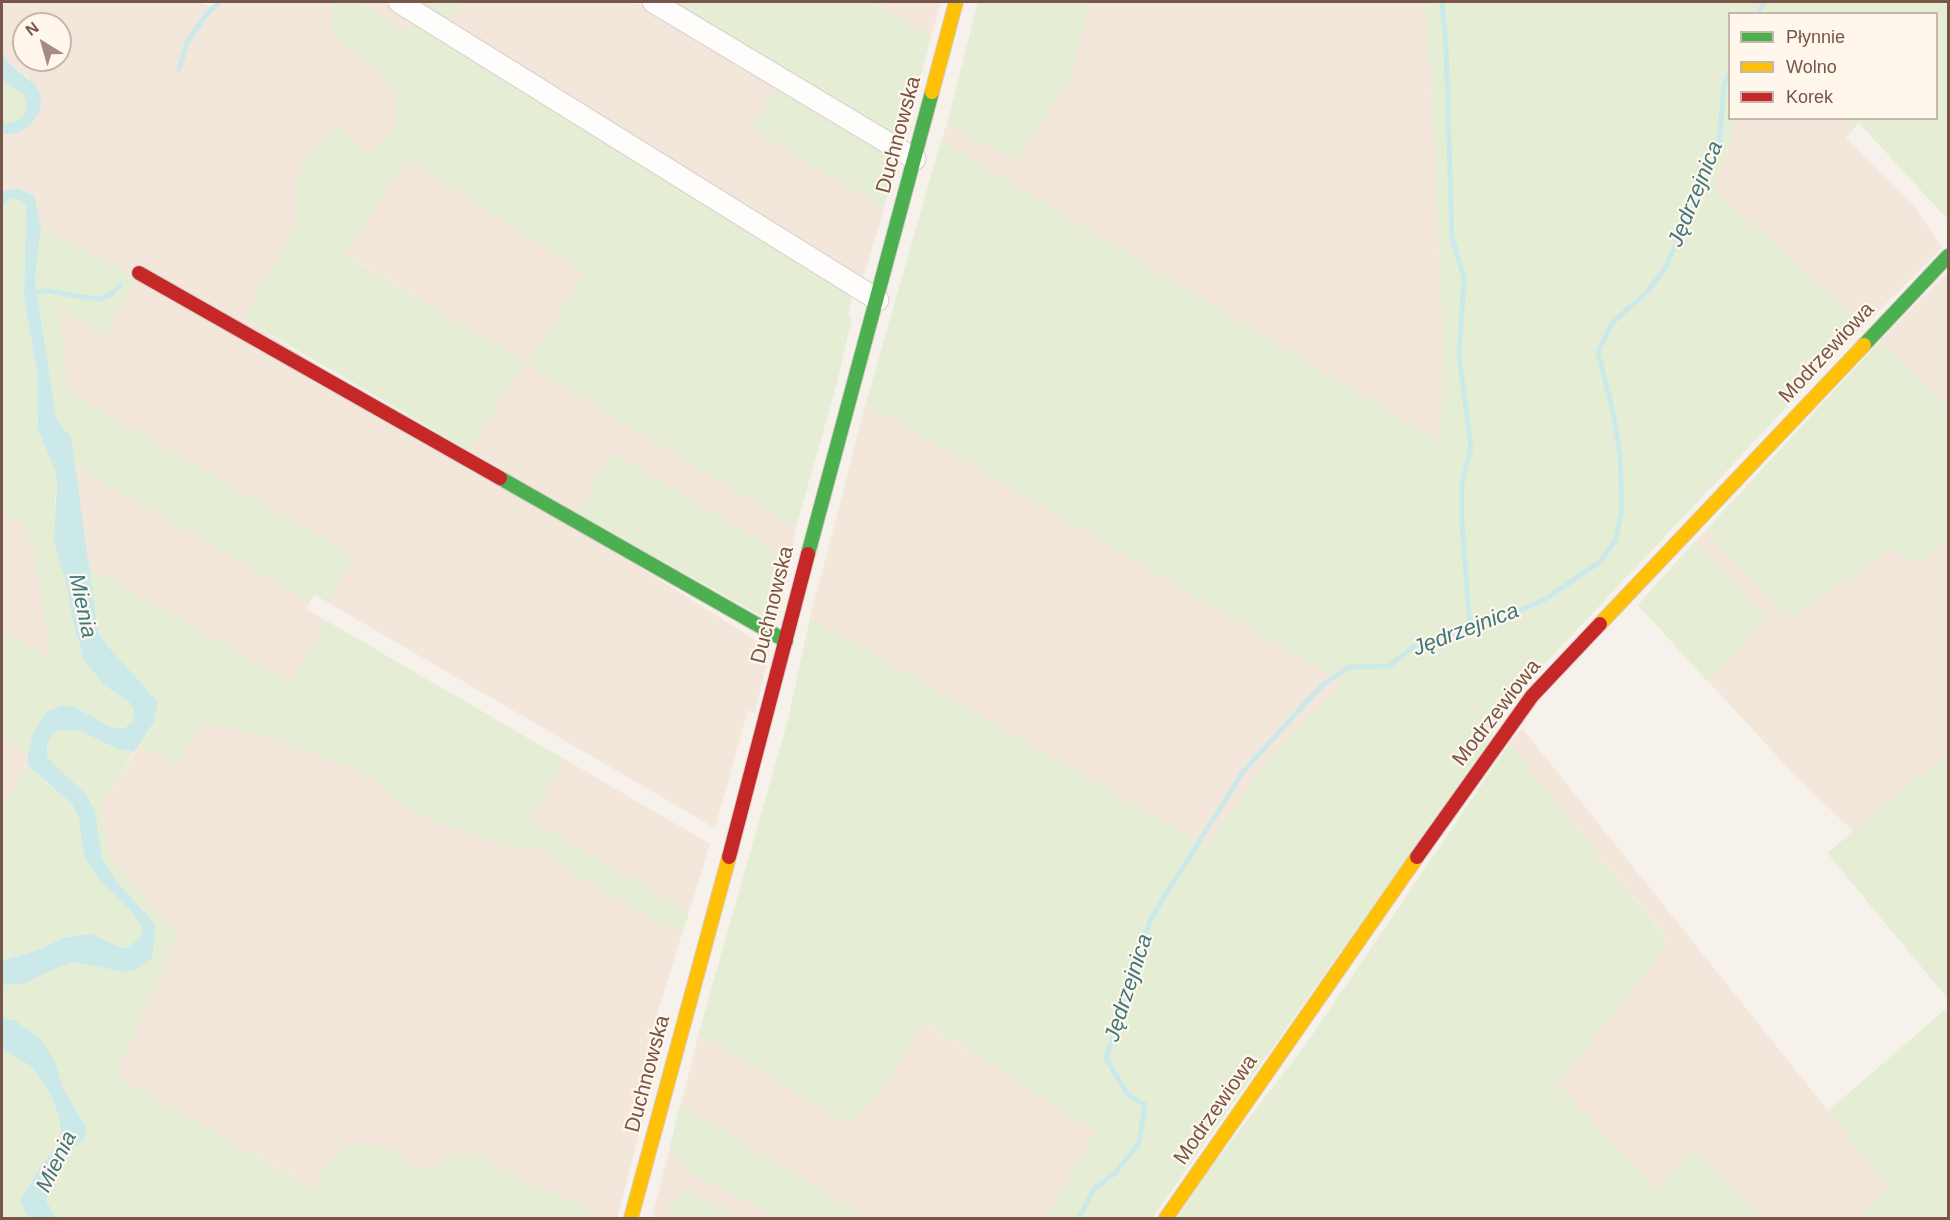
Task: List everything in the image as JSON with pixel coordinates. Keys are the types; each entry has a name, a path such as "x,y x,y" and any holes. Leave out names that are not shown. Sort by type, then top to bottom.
{"street":[{"path":"399,2 878,300"},
{"path":"653,2 915,159"},
{"name":"Duchnowska","path":"631,1218 768,713 824,492 878,300 956,2"},
{"name":"Modrzewiowa","path":"1166,1218 1532,696 1948,256"},
{"path":"139,273 786,642"}],"shaded area":[{"path":"2,2 201,2 214,8 220,2 383,2 413,21 406,31 406,158 585,272 529,365 796,527 790,560 612,452 577,513 470,451 524,362 296,225 244,319 770,649 755,713 748,710 715,828 327,602 354,556 68,392 58,308 137,280 41,227 34,195 18,189 2,191 2,132 5,134 29,78 21,72 72,72 72,12 12,12 12,65 2,51"},
{"path":"462,2 635,2 777,87 753,129 884,208 862,282 449,23"},
{"path":"872,2 941,2 931,37"},
{"path":"978,2 1425,2 1434,129 1443,333 1441,443 941,141"},
{"path":"1734,120 1847,120 1855,127 1846,138 1913,204 1942,248 1864,325 1714,190 1734,131"},
{"path":"1948,271 1948,408 1880,341"},
{"path":"866,403 1342,682 1266,763 1206,846 810,618"},
{"path":"75,466 310,602 306,609 327,621 292,682 529,820 564,759 710,844 647,1047 655,1074 617,1218 366,1218 116,1076 180,930 163,921 108,852 101,806 140,744 175,767 135,594 89,567"},
{"path":"2,510 24,525 33,544 52,662 2,630"},
{"path":"1948,529 1948,752 1854,832 1790,770 1638,605 1706,530"},
{"path":"1522,728 1889,1187 1859,1218 1763,1218 1690,1148 1659,1190 1557,1085 1669,941 1509,744"},
{"path":"2,738 28,756 28,765 13,795 2,804"},
{"path":"736,903 1096,1131 1047,1218 652,1218 699,1033"}],"green space":[{"path":"332,2 358,2 406,31 413,21 853,295 848,316 852,318 837,383 796,527 528,365 584,272 406,159 345,255 524,362 470,451 244,319 296,225 294,195 302,168 320,140 339,126 363,149 374,150 395,123 398,106 394,92 378,71 342,44 331,26"},
{"path":"415,2 462,2 449,23"},
{"path":"661,2 872,2 931,37 902,146"},
{"path":"978,2 1090,2 1074,67 1050,111 1016,160 947,124"},
{"path":"1425,2 1948,2 1948,220 1859,123 1855,127 1847,120 1938,120 1938,12 1728,12 1728,120 1734,120 1734,131 1714,190 1864,325 1509,702 1487,745 1152,1218 1047,1218 1096,1131 923,1021 883,1090 864,1110 846,1123 699,1033 788,719 810,618 1206,846 1266,763 1342,682 866,403 941,141 1441,443 1443,333 1434,129"},
{"path":"2,79 24,95 27,106 24,117 15,122 5,123 2,120"},
{"path":"777,87 898,159 884,208 752,129"},
{"path":"12,198 21,201 26,206 24,297 37,373 38,429 55,471 57,484 55,500 73,622 84,660 104,685 130,703 134,710 134,721 124,728 112,728 77,708 32,736 28,756 2,738 2,630 51,661 33,544 24,525 2,510 2,205"},
{"path":"41,227 137,279 105,335 59,308 68,392 354,556 327,602 314,595 310,602 75,466 71,436 56,417 35,280"},
{"path":"1880,341 1948,408 1948,540 1929,557 1921,560 1911,560 1889,548 1859,574 1838,583 1796,614 1788,614 1781,611 1706,530"},
{"path":"612,452 790,560 776,624 577,513"},
{"path":"1695,541 1766,617 1723,669 1707,681 1638,605"},
{"path":"89,567 291,683 327,621 564,759 530,820 689,912 683,931 661,925 582,879 539,848 504,846 489,842 463,829 433,821 401,806 375,779 352,767 290,744 246,731 202,724 175,767 140,744 154,722 158,702 107,645 98,631"},
{"path":"60,730 77,730 118,749 134,752 101,806 108,852 163,921 180,930 116,1076 316,1190 322,1171 331,1159 346,1148 360,1144 387,1147 414,1167 426,1170 460,1152 478,1155 526,1181 584,1206 595,1218 56,1218 46,1200 65,1157 86,1137 86,1126 14,1020 2,1018 2,985 24,984 74,962 123,972 152,958 156,925 117,882 102,858 99,839 47,756 47,747 52,734"},
{"path":"1509,744 1669,942 1558,1085 1659,1190 1690,1148 1763,1218 1177,1218 1208,1171 1306,1044"},
{"path":"1948,752 1948,999 1827,853"},
{"path":"28,765 71,805 79,818 83,851 142,925 142,936 127,948 117,946 92,934 64,937 43,948 2,961 2,804 13,795"},
{"path":"1948,1007 1948,1218 1859,1218 1889,1187 1828,1111"},
{"path":"2,1048 31,1065 49,1091 59,1116 62,1139 39,1169 20,1200 27,1218 2,1218"},
{"path":"680,1105 868,1218 781,1218 688,1172 670,1147"},
{"path":"682,1190 738,1218 668,1218 672,1205"}],"water":[{"path":"2,51 12,66 12,72 20,72 36,86 41,97 40,112 30,125 17,133 2,132 2,120 5,123 15,122 24,117 27,106 24,95 2,79"},
{"name":"Mienia","path":"18,189 34,195 41,227 35,280 56,417 71,436 98,631 107,645 158,702 154,722 134,752 118,749 77,730 60,730 52,734 47,747 47,756 84,792 95,811 102,858 117,882 156,925 152,958 137,969 123,972 74,962 24,984 2,985 2,961 43,948 64,937 92,934 117,946 127,948 142,936 142,926 128,908 101,882 89,865 83,851 79,818 72,805 28,765 32,736 46,712 62,705 77,708 112,728 124,728 134,721 134,710 130,703 104,685 84,660 54,542 57,484 55,471 38,429 37,373 24,297 26,206 21,201 12,198 2,205 2,191"},
{"name":"Mienia","path":"2,1018 14,1020 40,1038 54,1059 63,1089 86,1126 86,1137 65,1157 46,1200 56,1218 27,1218 20,1200 39,1169 62,1139 59,1116 49,1091 31,1066 2,1048"}],"waterway":[{"path":"179,69 187,42 206,15 219,2"},
{"path":"1442,2 1446,46 1452,237 1464,278 1459,355 1471,448 1462,483 1462,522 1470,628"},
{"name":"Jędrzejnica","path":"1759,12 1764,2"},
{"name":"Jędrzejnica","path":"1079,1218 1094,1189 1115,1173 1139,1144 1145,1105 1128,1095 1106,1058 1151,918 1243,772 1321,686 1349,667 1389,666 1416,645 1514,613 1544,600 1600,562 1615,541 1622,510 1620,454 1612,408 1598,352 1612,323 1647,292 1664,270 1695,205 1719,147 1724,85 1728,76"},
{"path":"31,292 48,291 97,299 109,296 120,285"}],"traffic: fast":[{"path":"808,554 932,92"},
{"path":"1864,345 1948,256"},
{"path":"500,478 786,641"}],"traffic: slow":[{"path":"932,92 956,2"},
{"path":"1600,624 1864,345"},
{"path":"631,1218 729,857"},
{"path":"1166,1218 1417,857"}],"traffic: jam":[{"path":"139,273 500,478"},
{"path":"729,857 808,554"},
{"path":"1417,857 1532,696 1600,624"}]}
